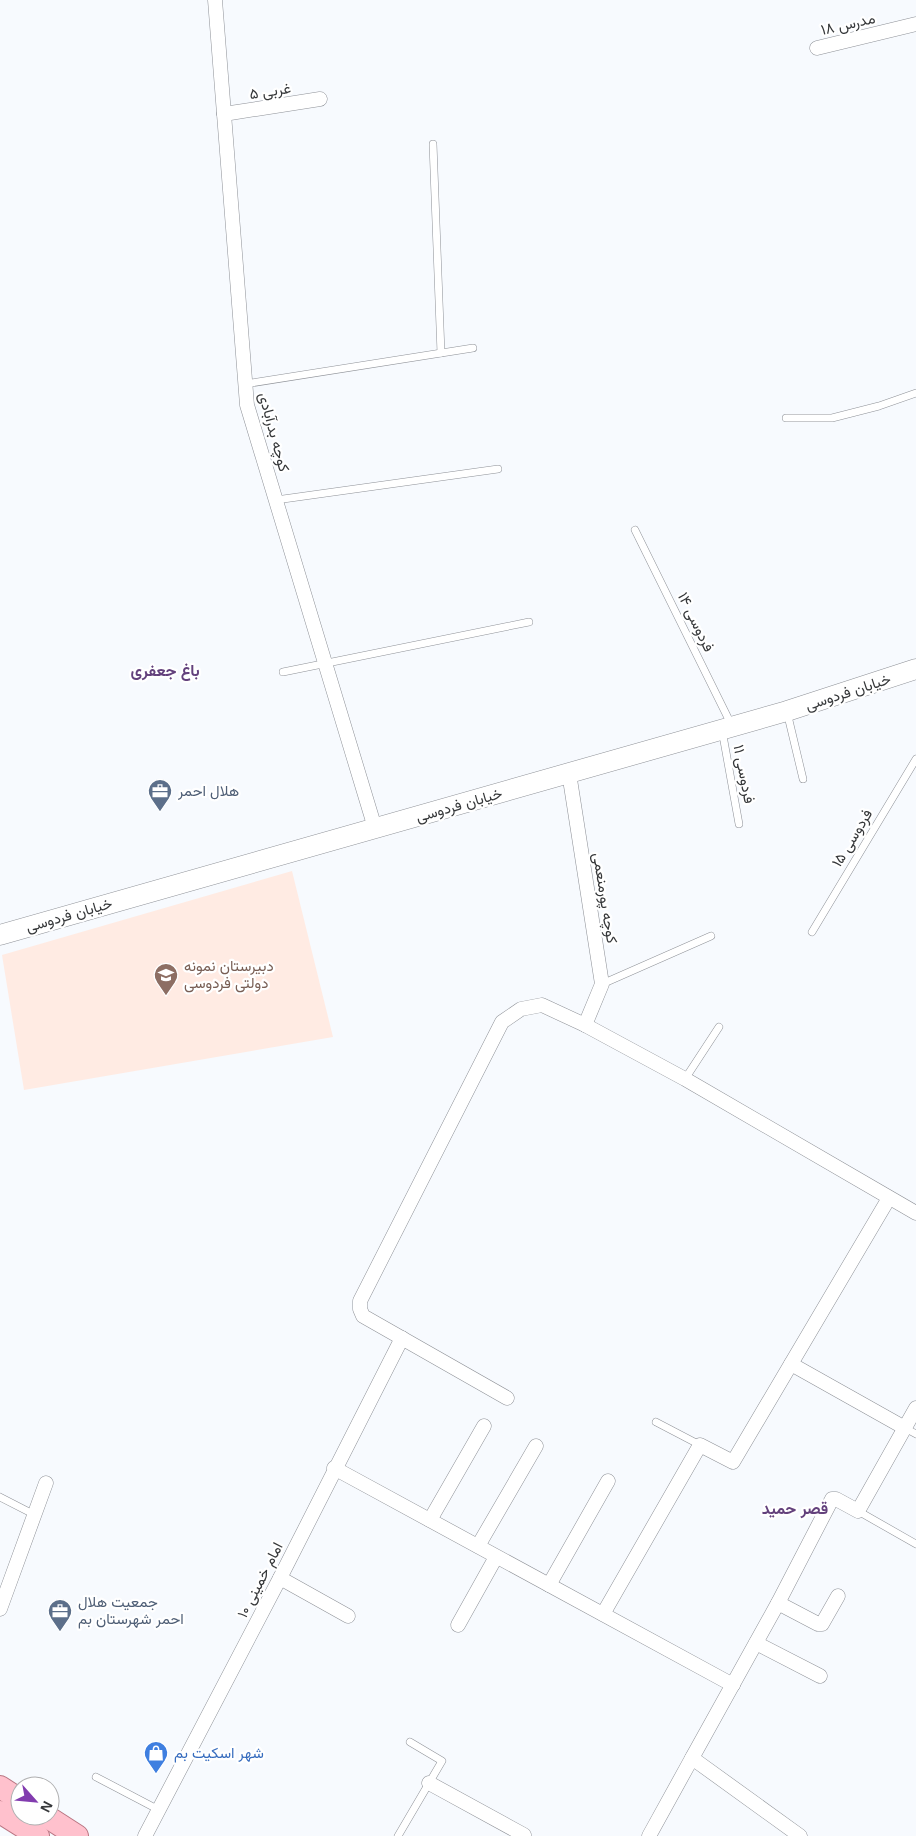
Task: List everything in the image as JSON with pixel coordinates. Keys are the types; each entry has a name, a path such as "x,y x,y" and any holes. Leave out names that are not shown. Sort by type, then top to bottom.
{"main road":[{"path":"0,1812 38,1836"},
{"path":"60,1825 77,1836"}],"street":[{"name":"کوچه بدرآبادی","path":"215,0 247,405 375,828"},
{"name":"مدرس ۱۸","path":"817,48 916,24"},
{"name":"۵ غربی","path":"224,114 320,99"},
{"name":"خیابان فردوسی","path":"0,935 786,712 916,669"},
{"name":"کوچه پورمنعمی","path":"569,773 602,984"},
{"path":"585,1025 602,984"},
{"path":"507,1398 363,1316 360,1309 360,1301 502,1022 521,1009 542,1006 585,1025 685,1079 916,1213"},
{"path":"603,1614 700,1445 733,1462 889,1198"},
{"name":"امام خمینی ۱۰","path":"145,1836 280,1578 334,1468 402,1338"},
{"path":"791,1364 910,1431"},
{"path":"649,1836 778,1603 832,1499 836,1499 858,1511 910,1431 916,1408"},
{"path":"430,1520 484,1426"},
{"path":"478,1546 536,1446"},
{"path":"334,1468 732,1685"},
{"path":"549,1585 608,1481"},
{"path":"0,1609 46,1484"},
{"path":"458,1625 496,1557"},
{"path":"280,1578 348,1616"},
{"path":"778,1603 818,1624 822,1624 838,1596"},
{"path":"756,1643 820,1676"},
{"path":"692,1758 800,1836"},
{"path":"429,1783 524,1835"}],"lane":[{"path":"433,144 441,353"},
{"path":"246,384 473,348"},
{"path":"786,418 832,418 879,406 916,393"},
{"path":"276,500 498,469"},
{"name":"فردوسی ۱۴","path":"635,530 727,728"},
{"path":"283,672 529,622"},
{"path":"786,712 803,779"},
{"name":"فردوسی ۱۱","path":"727,728 740,824"},
{"name":"فردوسی ۱۵","path":"812,932 916,759"},
{"path":"602,984 711,936"},
{"path":"685,1079 719,1027"},
{"path":"656,1422 700,1445"},
{"path":"0,1497 35,1515"},
{"path":"858,1511 916,1544"},
{"path":"398,1836 442,1761 410,1742"},
{"path":"96,1777 158,1810"}],"shaded area":[{"name":"دبیرستان نمونه دولتی فردوسی","path":"292,871 333,1037 24,1090 2,955"}],"place":[{"name":"هلال احمر","path":"160,812"},
{"name":"دبیرستان نمونه دولتی فردوسی","path":"166,996"},
{"name":"جمعیت هلال احمر شهرستان بم","path":"60,1632"},
{"name":"شهر اسکیت بم","path":"156,1774"}],"district":[{"name":"باغ جعفری","path":"165,670"},
{"name":"قصر حمید","path":"795,1508"}]}
